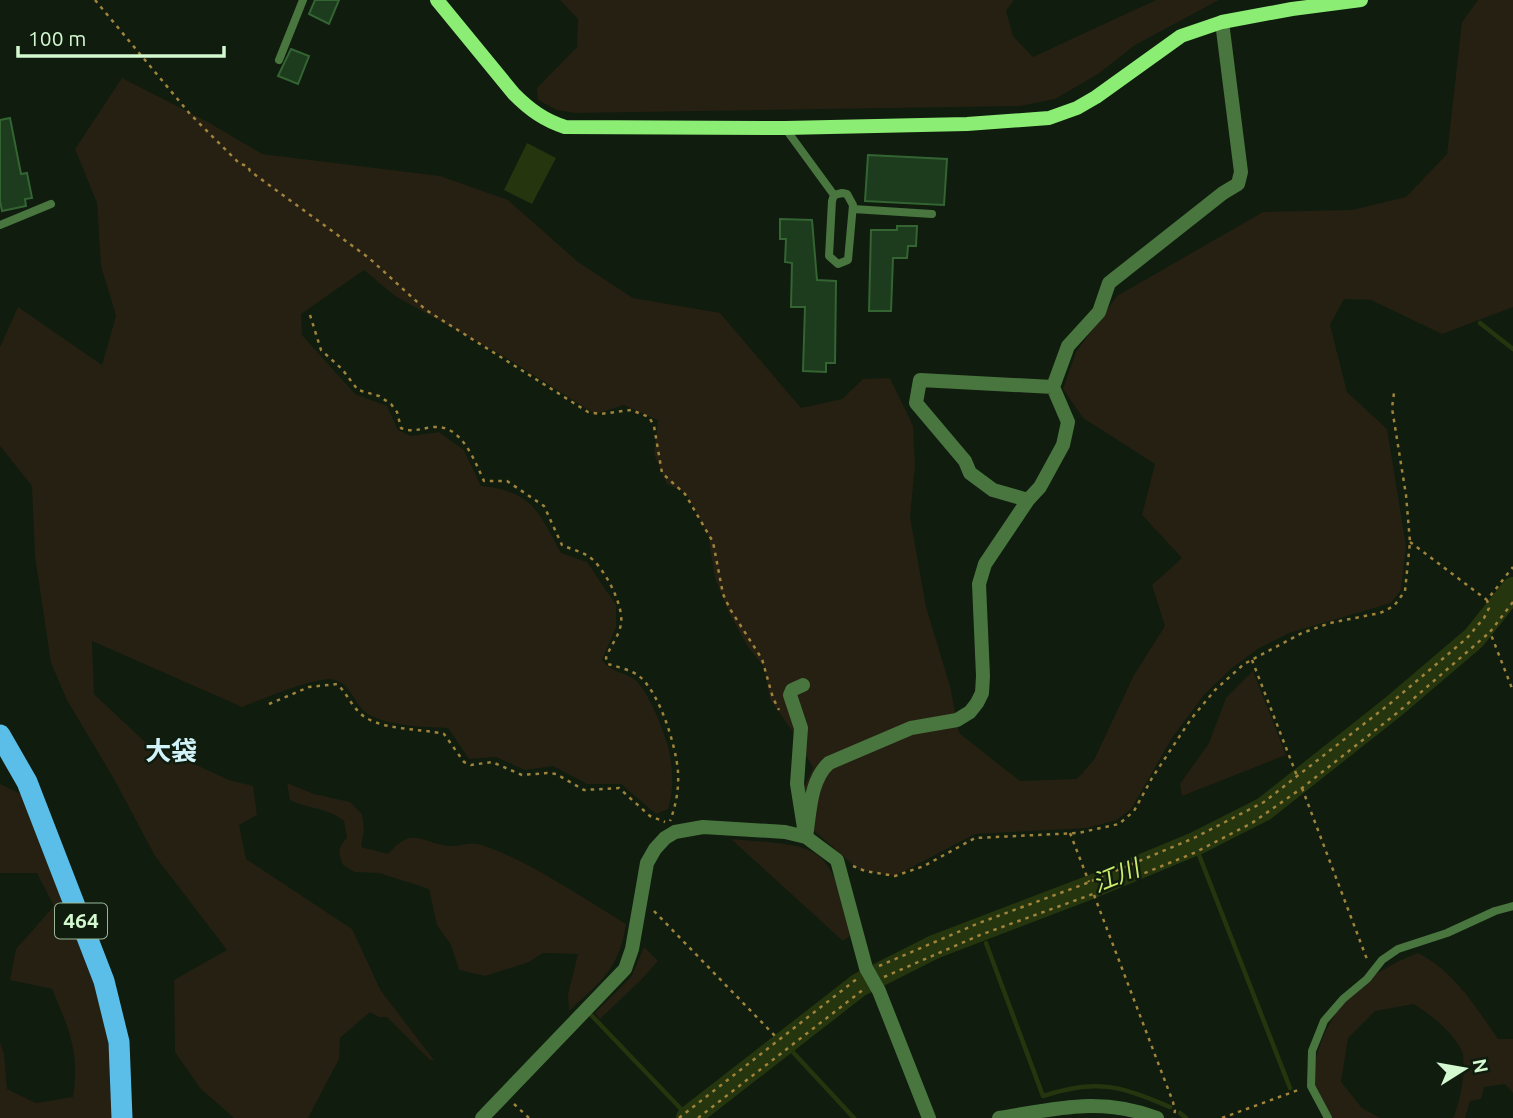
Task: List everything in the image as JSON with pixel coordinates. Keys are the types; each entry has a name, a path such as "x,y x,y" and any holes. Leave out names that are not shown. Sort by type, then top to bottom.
{"highway":[{"name":"464","path":"0,735 27,782 104,981 119,1042 122,1118"}],"street":[{"path":"437,0 514,94 526,107 546,121 565,127 785,128 979,123 1049,118 1077,108 1096,97 1181,36 1222,22 1361,0"},
{"path":"806,836 815,784 829,762 911,728 957,720 970,712 977,703 982,693 983,676 979,584 985,564 1028,500 1040,487 1063,445 1068,422 1054,387 1068,346 1099,312 1109,283 1238,184 1241,172 1222,22"},
{"path":"1028,500 993,490 970,474 965,461 916,403 920,380 1054,387"},
{"path":"803,685 792,690 790,695 801,728 797,784 801,820 806,836"},
{"path":"482,1118 625,969 632,950 647,863 665,838 676,832 703,827 785,832 806,836 837,860 871,977 929,1118"},
{"path":"999,1118 1089,1105 1112,1105 1157,1118"}],"lane":[{"path":"279,60 303,0"},
{"path":"785,128 834,195"},
{"path":"847,194 853,209 848,260 838,264 829,256 834,195 847,194"},
{"path":"0,225 51,204"},
{"path":"853,209 932,214"},
{"path":"1328,1118 1311,1086 1309,1076 1312,1051 1324,1021 1343,999 1382,960 1398,949 1447,933 1495,911 1513,906"}],"path":[{"path":"94,0 190,114 240,163 248,166 250,171 369,258 426,310 588,412 600,414 631,410 649,417 654,426 662,473 685,494 716,550 723,594 762,659 772,698 781,713"},
{"path":"269,704 309,687 337,684 345,691 359,713 370,720 414,731 444,734 464,762 471,765 492,762 522,775 547,772 556,774 584,790 619,788 650,816 669,823 677,797 676,756 662,711 651,689 638,676 608,664 606,658 621,626 622,613 601,570 590,557 562,545 544,506 507,481 484,481 466,444 451,430 437,426 410,432 401,428 397,412 391,404 379,396 358,390 342,369 321,350 310,315"},
{"path":"837,860 865,871 895,876 924,866 975,838 1070,834 1119,824 1134,811 1191,719 1215,690 1244,664 1302,633 1330,623 1380,613 1394,606 1405,591 1410,542 1406,495 1392,408 1394,393"},
{"path":"679,1118 778,1039 871,977 979,923 1089,882 1194,838 1264,802 1392,702 1466,638 1484,618 1489,608 1487,600 1410,542"},
{"path":"1487,600 1513,567"},
{"path":"698,1118 871,977 892,973 980,935 1093,894 1194,853 1252,823 1302,788 1397,713 1490,632 1513,602"},
{"path":"1490,632 1513,691"},
{"path":"1252,660 1297,776"},
{"path":"1302,788 1372,972"},
{"path":"1070,834 1089,882"},
{"path":"1093,894 1173,1102 1173,1118"},
{"path":"641,898 778,1039"},
{"path":"1222,1118 1311,1086"},
{"path":"504,1094 529,1118"}],"shaded area":[{"path":"560,0 1014,0 1006,11 1013,36 1033,57 1156,0 1219,0 1135,45 1098,74 1055,99 1020,106 575,113 557,110 538,100 537,88 577,47 578,19"},
{"path":"1478,0 1513,0 1513,307 1442,334 1371,300 1344,299 1330,325 1347,392 1387,429 1406,546 1401,590 1391,603 1289,633 1259,648 1232,668 1204,695 1172,738 1131,809 1117,820 1087,828 975,834 895,876 859,870 804,822 799,798 813,768 795,735 770,699 764,667 748,647 729,613 715,578 708,534 686,493 667,484 654,454 658,420 624,405 595,414 510,360 395,296 364,270 301,314 302,335 355,394 387,406 398,430 411,436 439,432 464,450 481,486 512,493 523,499 539,515 561,553 587,562 616,605 616,627 602,660 610,668 640,684 652,704 670,753 672,791 668,809 656,814 621,784 587,784 553,766 525,770 496,757 469,759 448,728 404,725 371,716 360,707 345,686 335,680 303,684 242,707 92,641 94,694 144,741 229,780 253,786 257,815 239,825 246,859 352,929 381,991 434,1060 430,1060 387,1017 379,1017 370,1012 340,1038 339,1059 308,1118 234,1118 200,1088 175,1052 174,980 227,950 155,856 114,779 67,700 51,663 35,556 32,486 0,446 0,347 18,307 102,365 116,316 101,266 97,203 75,149 122,78 208,122 262,154 440,176 508,200 578,262 633,298 720,313 801,408 842,399 863,379 890,378 913,426 915,466 910,517 926,607 950,686 959,733 1020,781 1077,779 1094,760 1134,675 1165,626 1152,585 1182,558 1142,515 1155,464 1083,418 1063,389 1076,352 1117,296 1263,212 1352,210 1406,197 1447,154 1462,22"},
{"path":"527,143 556,158 532,204 504,190"},
{"path":"1253,671 1286,755 1182,796 1180,784 1209,743 1226,698"},
{"path":"287,783 314,794 350,802 362,814 364,830 361,847 388,854 405,840 418,838 440,845 478,844 515,859 626,924 619,953 607,974 569,1011 568,994 578,954 543,953 529,962 485,976 459,970 451,945 437,925 429,889 379,873 355,872 343,865 339,851 347,838 344,821 332,814 290,800"},
{"path":"0,784 23,795 106,1013 115,1118 0,1118 0,1042 4,1054 7,1089 36,1103 73,1097 75,1067 72,1042 52,989 10,980 16,949 54,906 37,873 0,873"},
{"path":"731,839 785,844 817,855 827,865 836,881 851,935 843,941"},
{"path":"644,947 658,961 600,1019 595,1013 631,977"},
{"path":"1418,953 1454,980 1498,1039 1513,1039 1513,1093 1505,1084 1484,1087 1481,1099 1470,1101 1465,1118 1453,1118 1462,1084 1464,1064 1461,1049 1440,1024 1414,1004 1375,1011 1348,1038 1341,1082 1362,1108 1380,1118 1333,1118 1324,1107 1314,1085 1314,1066 1323,1037 1340,1008 1362,985 1388,967"}],"building":[{"path":"315,0 339,0 329,24 309,14"},
{"path":"291,49 309,56 298,84 278,76"},
{"path":"10,118 21,174 27,173 32,198 25,199 26,206 2,211 0,120"},
{"path":"868,155 947,159 944,205 865,201"},
{"path":"780,219 812,220 817,280 836,281 835,363 826,363 826,372 803,371 805,307 791,307 792,263 785,262 786,239 780,239"},
{"path":"897,226 917,226 916,246 908,246 907,258 893,258 891,311 869,311 871,230 897,230"}],"waterway":[{"path":"1480,323 1513,349"},
{"name":"江川","path":"688,1118 859,985 934,947 1197,843 1264,809 1393,707 1474,638 1513,589"},
{"path":"1199,855 1290,1088"},
{"path":"986,943 1043,1096 1079,1087 1108,1087 1137,1094 1170,1107"},
{"path":"592,1016 682,1110"},
{"path":"790,1049 854,1118"},
{"path":"1180,1113 1186,1118"}],"district":[{"name":"大袋","path":"171,751"}]}
